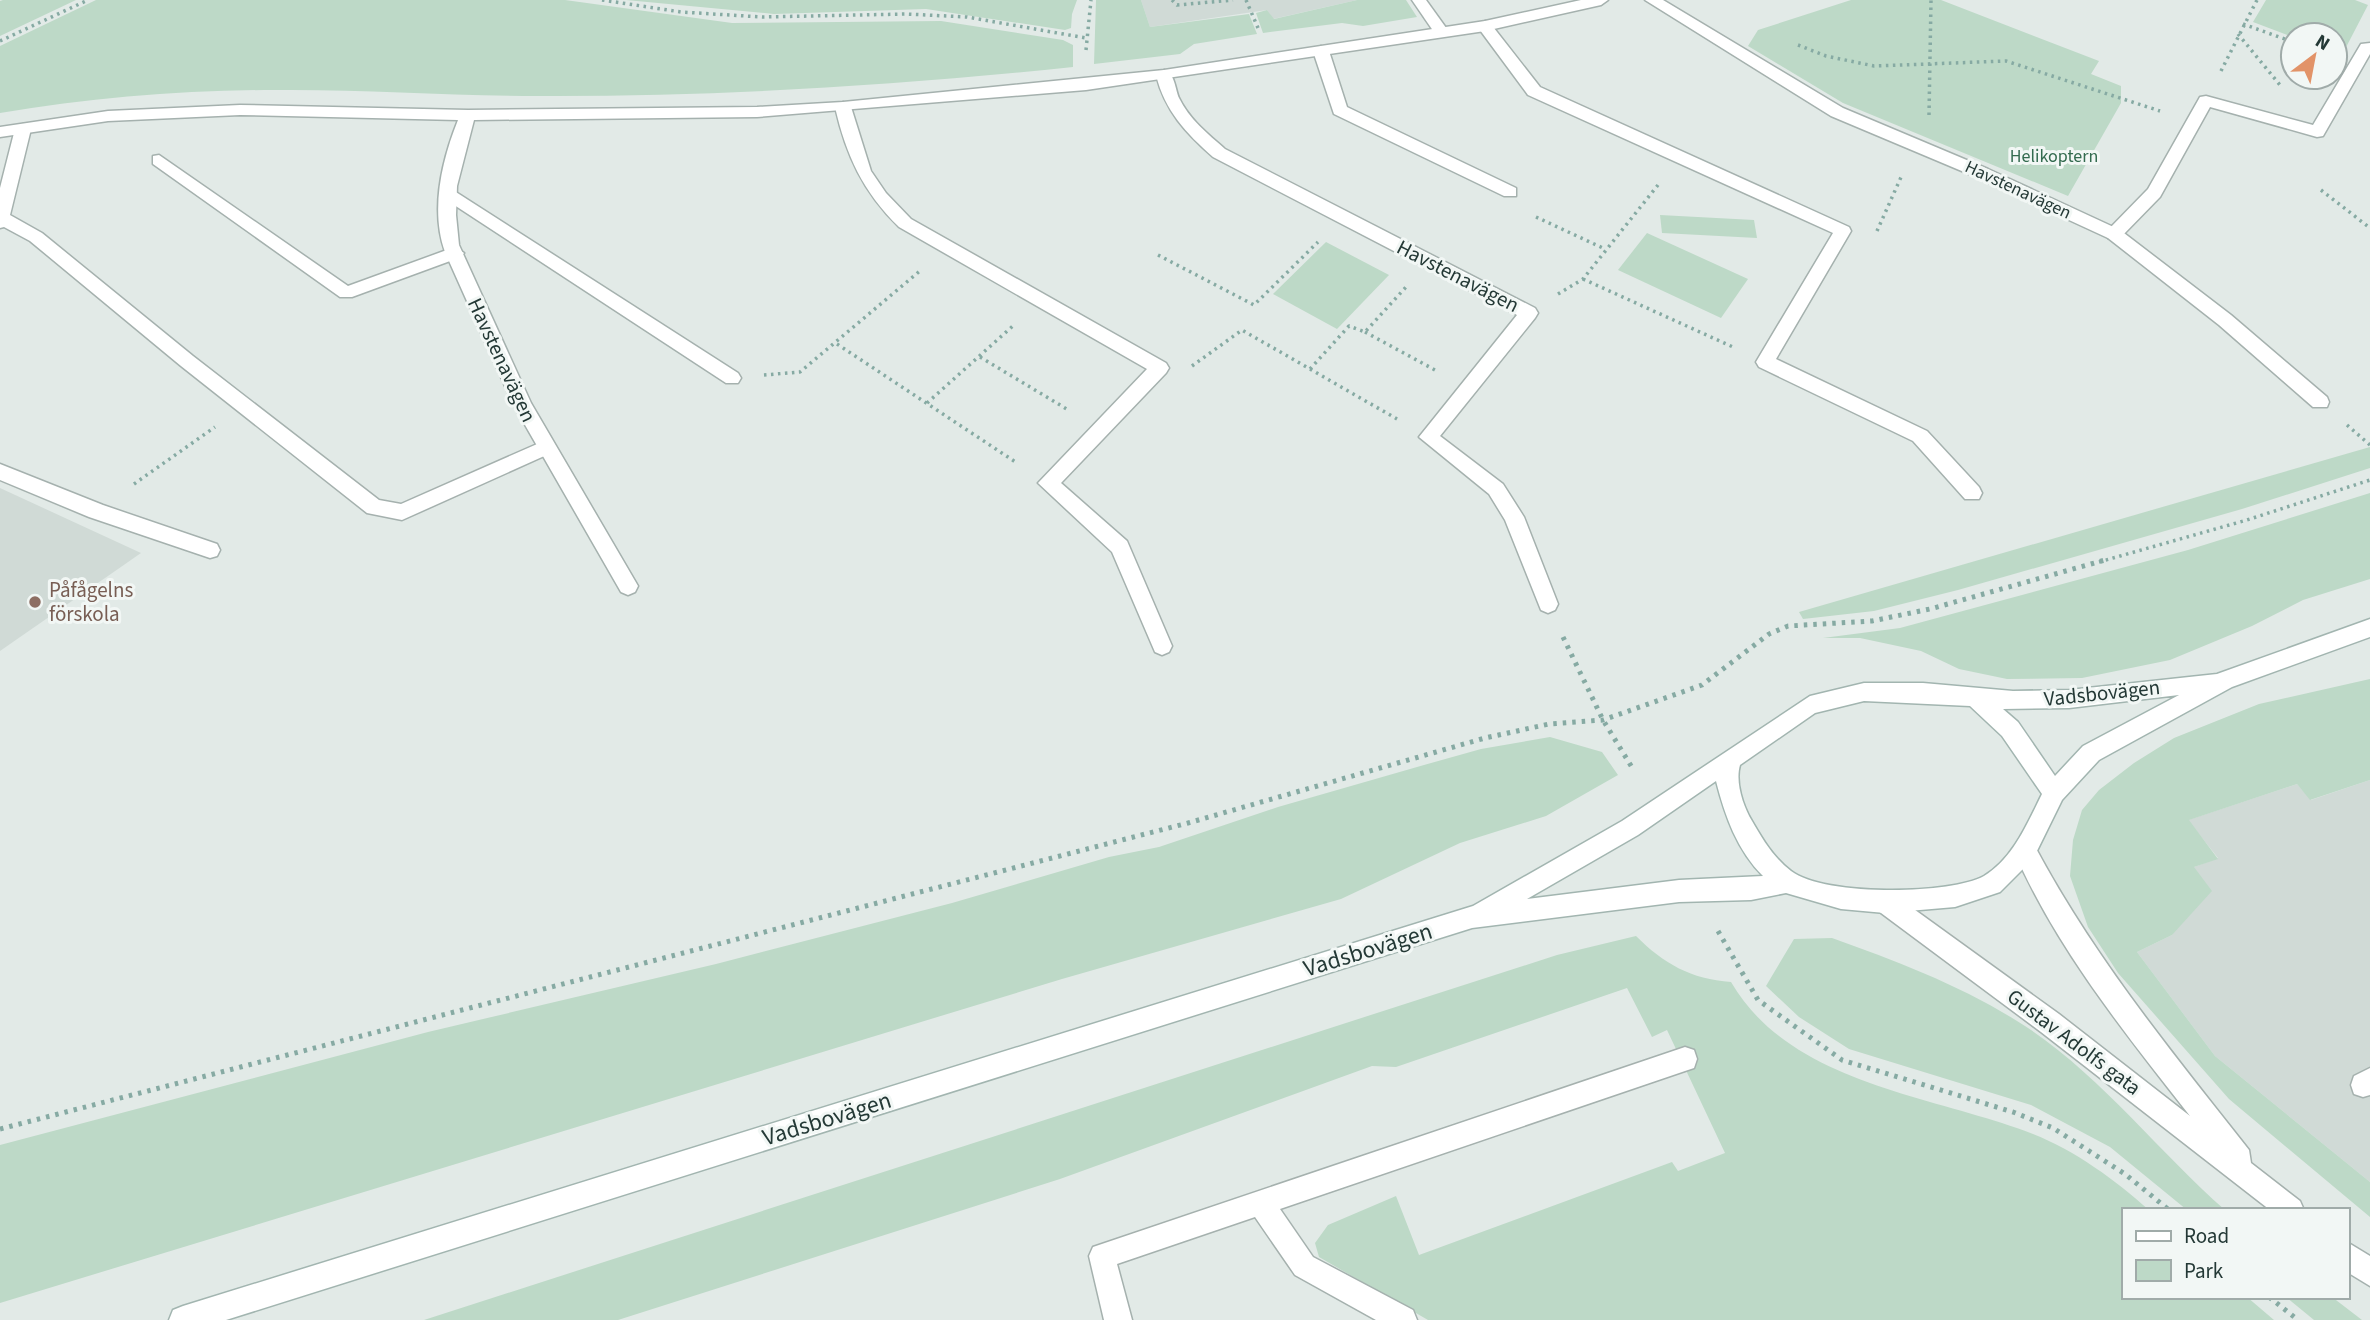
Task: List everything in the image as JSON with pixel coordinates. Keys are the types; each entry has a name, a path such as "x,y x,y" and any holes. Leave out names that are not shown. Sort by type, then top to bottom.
{"street":[{"path":"1419,0 1441,32"},
{"path":"0,132 108,116 240,110 468,115 757,112 843,107 1086,85 1164,75 1485,26 1601,0"},
{"name":"Havstenavägen","path":"1652,0 1837,111 1982,173 2114,234 2225,320 2320,402"},
{"path":"1485,26 1534,91 1843,231 1765,362 1920,436 1972,493"},
{"path":"2114,234 2154,193 2206,101 2317,132 2366,47 2370,48"},
{"path":"1321,51 1340,110 1510,192"},
{"name":"Havstenavägen","path":"1164,75 1169,98 1192,130 1219,153 1529,313 1428,436"},
{"path":"843,107 864,178 880,201 905,223 1160,368 1048,483 1121,547 1162,646"},
{"name":"Havstenavägen","path":"468,115 458,138 448,193 448,233 485,330 544,448 628,586"},
{"path":"23,129 1,220 46,245 244,407 374,507 402,512 544,448"},
{"path":"159,160 346,293 455,253"},
{"path":"448,193 732,378"},
{"path":"1428,436 1496,489 1514,517 1548,604"},
{"path":"0,472 96,511 211,550"},
{"name":"Vadsbovägen","path":"183,1320 1472,917 1679,891 1751,889 1786,882 1841,898 1885,902 1955,896 1992,884 2025,851 2054,793 2091,753 2225,680 2370,628"},
{"name":"Vadsbovägen","path":"1472,917 1630,828 1810,705 1853,694 1923,692 1978,699 2069,699 2225,680"},
{"path":"1978,699 2010,729 2054,793"},
{"name":"Vadsbovägen","path":"1731,758 1726,776 1737,817 1760,857 1786,882"},
{"name":"Gustav Adolfs gata","path":"2025,851 2059,916 2143,1036 2261,1186"},
{"name":"Gustav Adolfs gata","path":"1885,902 2040,1015 2288,1208"},
{"path":"1118,1320 1102,1256 1685,1059"},
{"path":"1261,1203 1304,1266 1403,1320"},
{"path":"2349,1257 2370,1273"}],"path":[{"path":"0,41 88,0"},
{"path":"602,0 681,12 762,17 906,14 967,17 1086,38"},
{"path":"1086,58 1091,0"},
{"path":"1172,0 1177,5 1225,4 1233,0"},
{"path":"1246,0 1262,37"},
{"path":"1929,124 1931,0"},
{"path":"2206,101 2257,0"},
{"path":"2244,24 2279,37"},
{"path":"1792,43 1826,55 1874,66 2006,61 2125,97"},
{"path":"1680,157 1583,279 1765,362"},
{"path":"1843,231 1874,238 1903,174"},
{"path":"2321,190 2370,228"},
{"path":"1510,192 1505,202 1605,249"},
{"path":"1158,255 1254,305 1343,217"},
{"path":"732,378 800,372 837,344 948,247"},
{"path":"1365,332 1429,261"},
{"path":"927,403 1041,300"},
{"path":"1310,369 1349,326 1468,387"},
{"path":"1160,368 1194,366 1242,330 1428,436"},
{"path":"837,344 1048,483"},
{"path":"980,357 1101,429"},
{"path":"175,455 244,407"},
{"path":"0,1129 1188,823 1485,738 1549,724 1603,720 1702,685 1769,634 1788,626 1872,621 1930,609 2246,520 2370,481"},
{"path":"1565,641 1603,720 1633,769"},
{"path":"1718,931 1758,1000 1842,1060 2013,1112 2053,1128 2125,1174 2167,1208"},
{"path":"2272,1299 2298,1320"}],"shaded area":[{"path":"1141,0 1357,0 1273,19 1267,10 1150,27"},
{"name":"Påfågelns förskola","path":"0,488 141,553 0,651"},
{"path":"2370,780 2370,1182 2215,1056 2137,952 2172,935 2194,867 2218,858 2188,820 2297,784 2311,800"}],"green space":[{"path":"76,0 0,36 0,1"},
{"path":"96,0 565,0 732,23 941,21 1063,40 1073,45 1073,67 879,84 685,94 520,96 309,90 205,91 102,99 0,113 0,46"},
{"path":"626,0 1077,0 1071,28 1065,30 926,9 774,14"},
{"path":"1096,0 1141,0 1150,27 1249,14 1257,34 1194,44 1180,54 1094,64"},
{"path":"1357,0 1406,0 1417,17 1363,26 1342,23 1263,33 1256,13 1267,10 1274,19"},
{"name":"Helikoptern","path":"1851,0 1941,0 2099,61 2091,74 2121,86 2121,103 2068,196 1843,103 1748,46 1758,30"},
{"path":"2266,0 2355,0 2368,5 2349,42 2349,21 2279,21 2279,32 2253,22"},
{"path":"1660,215 1754,220 1757,238 1662,233"},
{"path":"1647,233 1748,279 1721,318 1618,270"},
{"path":"1326,242 1389,275 1337,329 1273,294"},
{"path":"2370,447 2370,468 2242,509 1958,590 1874,611 1803,619 1799,612"},
{"path":"2370,493 2370,579 2303,600 2252,626 2170,660 2082,678 2007,679 1959,669 1921,651 1860,638 1823,638 1900,628 2188,550"},
{"path":"2370,679 2370,780 2310,800 2297,784 2189,820 2218,859 2194,867 2212,891 2172,935 2137,952 2215,1056 2370,1182 2370,1217 2229,1099 2118,973 2088,927 2070,876 2073,840 2082,810 2099,790 2134,763 2174,738 2259,704"},
{"path":"1550,737 1602,752 1618,775 1546,816 1460,843 1341,899 1062,979 0,1303 0,1145 428,1032 716,964 952,903 1109,857 1159,847 1278,807 1481,749"},
{"path":"1636,936 1657,955 1691,974 1731,982 1757,1017 1789,1044 1827,1065 1867,1082 1994,1120 2049,1141 2109,1177 2147,1208 2122,1208 2122,1299 2249,1299 2274,1320 1428,1320 1319,1257 1315,1243 1328,1225 1396,1196 1419,1255 1672,1162 1678,1171 1725,1153 1667,1030 1652,1037 1627,988 1396,1067 1372,1066 1060,1179 618,1320 424,1320 1557,955"},
{"path":"1832,938 1907,966 1979,999 2025,1026 2104,1090 2223,1208 2185,1208 2110,1147 2031,1105 1849,1049 1799,1017 1766,986 1794,939"},
{"path":"2288,1299 2335,1299 2362,1320 2314,1320"}],"place":[{"name":"Påfågelns förskola","path":"35,602"}]}
